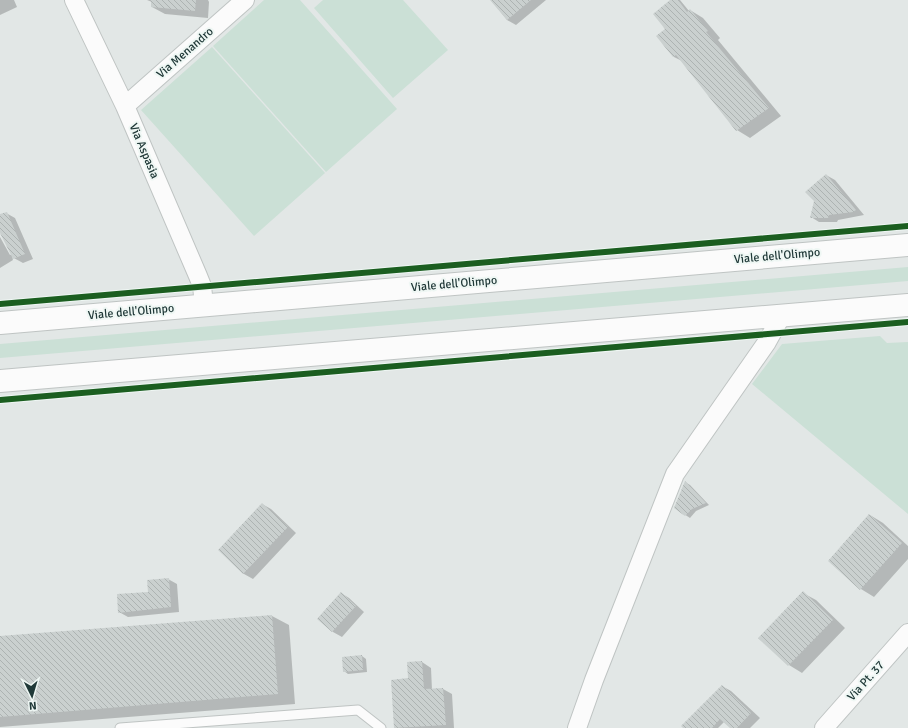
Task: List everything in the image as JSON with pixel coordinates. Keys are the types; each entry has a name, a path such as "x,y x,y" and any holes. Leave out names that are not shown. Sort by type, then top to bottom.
{"street":[{"name":"Via Aspasia","path":"74,0 125,106 202,286 204,305"},
{"name":"Via Menandro","path":"125,106 245,0"},
{"name":"Viale dell'Olimpo","path":"0,323 908,245"},
{"path":"0,381 908,305"},
{"path":"577,728 594,680 675,474 767,342 782,315"},
{"name":"Via Pt. 37","path":"824,728 908,633"}],"lane":[{"path":"120,728 358,710 381,728"}],"green space":[{"path":"264,0 300,0 397,109 326,172 213,46"},
{"path":"323,0 403,0 448,50 393,98 314,8"},
{"path":"212,47 325,173 254,236 141,110"},
{"path":"908,267 908,281 0,358 0,344"},
{"path":"880,336 887,343 908,342 908,514 752,384 782,344"}],"building":[{"path":"151,0 196,0 195,11 151,7"},
{"path":"490,0 531,0 507,20"},
{"path":"670,0 678,0 687,12 690,9 708,31 706,32 769,108 736,131 676,55 673,57 656,36 665,29 653,14"},
{"path":"826,174 856,210 853,212 829,215 828,218 810,218 814,201 805,192"},
{"path":"7,212 25,254 13,259 0,233 0,214"},
{"path":"685,481 706,503 692,509 685,516 674,508"},
{"path":"262,503 288,527 243,574 218,550"},
{"path":"869,514 902,543 860,590 828,561"},
{"path":"169,578 171,607 118,613 117,594 148,592 147,580"},
{"path":"803,591 833,620 788,666 758,638"},
{"path":"341,592 356,606 332,632 317,619"},
{"path":"272,615 278,694 0,717 0,636"},
{"path":"362,655 363,670 343,672 342,657"},
{"path":"422,661 424,689 443,688 446,725 394,728 391,680 408,678 407,662"},
{"path":"722,685 751,713 737,728 730,728 720,719 712,728 683,728 681,726"}],"cycle path":[{"path":"0,304 908,226"},
{"path":"0,400 908,322"}]}
